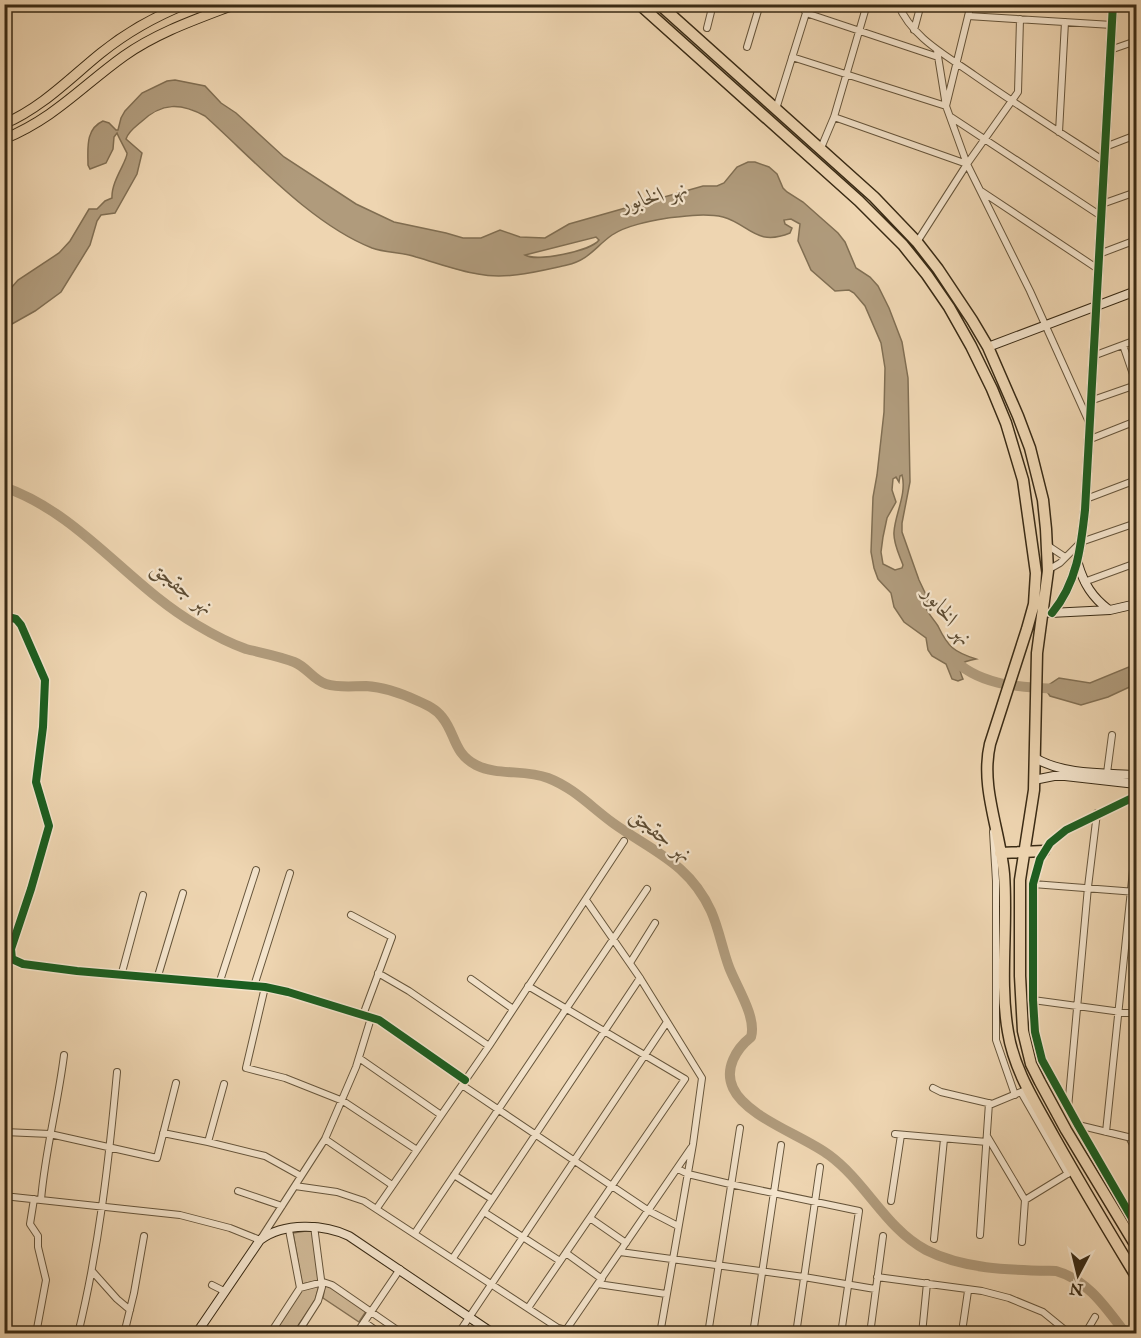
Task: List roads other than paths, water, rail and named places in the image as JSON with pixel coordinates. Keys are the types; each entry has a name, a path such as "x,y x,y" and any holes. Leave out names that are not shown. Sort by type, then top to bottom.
{"highway":[{"path":"639,4 859,201 903,245 927,274 971,346 1006,423 1023,480 1042,613 1017,659 990,744 987,768 1004,887 1006,1018 1021,1092 1137,1276"},
{"path":"659,4 821,148 874,197 917,242 957,296 988,347 1014,405 1030,448 1042,500 1047,545 1047,571 1036,654 1034,780 1020,880 1021,1013 1025,1042 1031,1064 1066,1130 1137,1246"},
{"path":"1000,853 1044,851"}],"main road":[{"path":"4,124 58,92 102,52 125,36 186,4"},
{"path":"4,139 43,120 140,46 185,24 236,4"}],"street":[{"path":"707,28 713,4"},
{"path":"747,47 760,4"},
{"path":"801,4 806,13 938,53 956,62 1012,102 1104,161"},
{"path":"821,148 834,117 867,4"},
{"path":"898,4 914,30 938,53 946,106 967,164 1046,324 1089,424"},
{"path":"914,30 921,4"},
{"path":"946,106 971,4"},
{"path":"1042,613 1066,594 1078,564 1081,542 1086,499 1113,4"},
{"path":"776,108 806,13"},
{"path":"968,16 1112,25"},
{"path":"917,242 967,164 1018,93 1020,19"},
{"path":"1059,132 1065,22"},
{"path":"1110,50 1136,41"},
{"path":"792,57 946,106"},
{"path":"834,117 967,164"},
{"path":"950,117 986,138 1101,216"},
{"path":"1105,147 1137,135"},
{"path":"979,189 1098,269"},
{"path":"1102,204 1137,192"},
{"path":"1099,254 1137,240"},
{"path":"988,347 1137,291"},
{"path":"1093,356 1137,340"},
{"path":"1090,401 1137,384 1123,345"},
{"path":"1088,440 1137,421"},
{"path":"1086,499 1137,480"},
{"path":"1036,573 1047,571 1081,542 1137,523"},
{"path":"1047,545 1065,557"},
{"path":"1084,582 1137,562"},
{"path":"1078,564 1084,582 1099,603 1110,610"},
{"path":"1042,613 1110,610 1137,604"},
{"path":"4,616 16,619 21,625 45,676 44,718 36,782 49,826 10,955 12,960 23,964 121,976 265,987 386,1023 499,1110 650,1211 678,1226"},
{"path":"1107,773 1112,735"},
{"path":"1035,758 1055,767 1137,775"},
{"path":"1034,780 1065,776 1137,784"},
{"path":"1137,796 1065,830 1044,851 1036,866 1033,884 1033,1000 1039,1051 1068,1108 1137,1225"},
{"path":"1068,1108 1097,813"},
{"path":"933,1088 989,1103 1000,1102 1021,1092 996,1040 996,881 993,832"},
{"path":"377,1208 489,1046 624,841"},
{"path":"1106,1132 1134,892 1134,861"},
{"path":"219,984 256,870"},
{"path":"254,986 290,873"},
{"path":"1033,884 1134,892"},
{"path":"415,1233 647,889"},
{"path":"157,979 183,893"},
{"path":"121,976 143,896"},
{"path":"586,900 640,978 702,1078 693,1144 660,1334"},
{"path":"351,915 392,937 363,1015"},
{"path":"630,963 655,923"},
{"path":"378,973 409,991 489,1046"},
{"path":"453,1258 640,978"},
{"path":"471,979 513,1009"},
{"path":"528,986 686,1079 528,1308"},
{"path":"265,987 246,1068 285,1078 343,1101 417,1150"},
{"path":"1033,1000 1137,1014"},
{"path":"196,1334 325,1139 343,1101 371,1018"},
{"path":"458,1334 643,1054 667,1022"},
{"path":"36,1334 46,1280 38,1247 38,1236 30,1224 60,1088 64,1055"},
{"path":"359,1058 441,1115"},
{"path":"78,1334 92,1271 110,1148 117,1072"},
{"path":"4,1132 50,1134 157,1158 176,1083"},
{"path":"208,1142 224,1084"},
{"path":"980,1235 989,1103"},
{"path":"1078,1125 1133,1138 1137,1150"},
{"path":"708,1334 740,1128"},
{"path":"163,1133 265,1156 302,1176"},
{"path":"891,1201 898,1135 988,1140"},
{"path":"934,1239 944,1138"},
{"path":"325,1139 392,1185"},
{"path":"988,1140 1025,1200 1022,1242"},
{"path":"564,1331 650,1211 693,1144"},
{"path":"753,1334 781,1145"},
{"path":"796,1334 820,1167"},
{"path":"678,1169 688,1174 773,1194 859,1211 841,1334"},
{"path":"1025,1200 1070,1173"},
{"path":"454,1175 492,1199"},
{"path":"295,1186 345,1194 377,1208 564,1331 592,1330 625,1334"},
{"path":"238,1191 282,1206"},
{"path":"13,1197 195,1218 260,1240"},
{"path":"484,1212 560,1261"},
{"path":"590,1218 626,1243"},
{"path":"260,1240 269,1234 314,1226 326,1227 349,1236 494,1334"},
{"path":"297,1334 318,1301 323,1282 314,1226"},
{"path":"289,1230 300,1288"},
{"path":"124,1334 144,1236"},
{"path":"870,1334 883,1236"},
{"path":"621,1252 875,1289"},
{"path":"566,1253 600,1281 666,1294"},
{"path":"356,1334 400,1269"},
{"path":"92,1271 130,1310"},
{"path":"877,1277 992,1293 1022,1302 1043,1312 1070,1334"},
{"path":"270,1334 300,1288 323,1282 337,1287 404,1334"},
{"path":"922,1334 927,1283"},
{"path":"212,1285 224,1291"},
{"path":"963,1324 968,1291"},
{"path":"1085,1334 1095,1317"},
{"path":"364,1322 381,1334"}],"waterway":[{"name":"نهر جقجق","path":"4,487 32,499 57,514 172,609 209,632 246,649 294,662 317,680 326,684 379,688 399,693 425,704 442,717 463,755 476,765 493,770 539,775 557,782 681,869 692,881 711,911 729,967 749,1011 751,1037 736,1053 730,1074 733,1088 740,1098 762,1117 829,1155 854,1178 899,1230 926,1250 941,1257 973,1265 1056,1271 1067,1275 1096,1296 1126,1334"},
{"name":"نهر الخابور","path":"950,656 961,666 987,680 1016,686 1061,689"}]}
